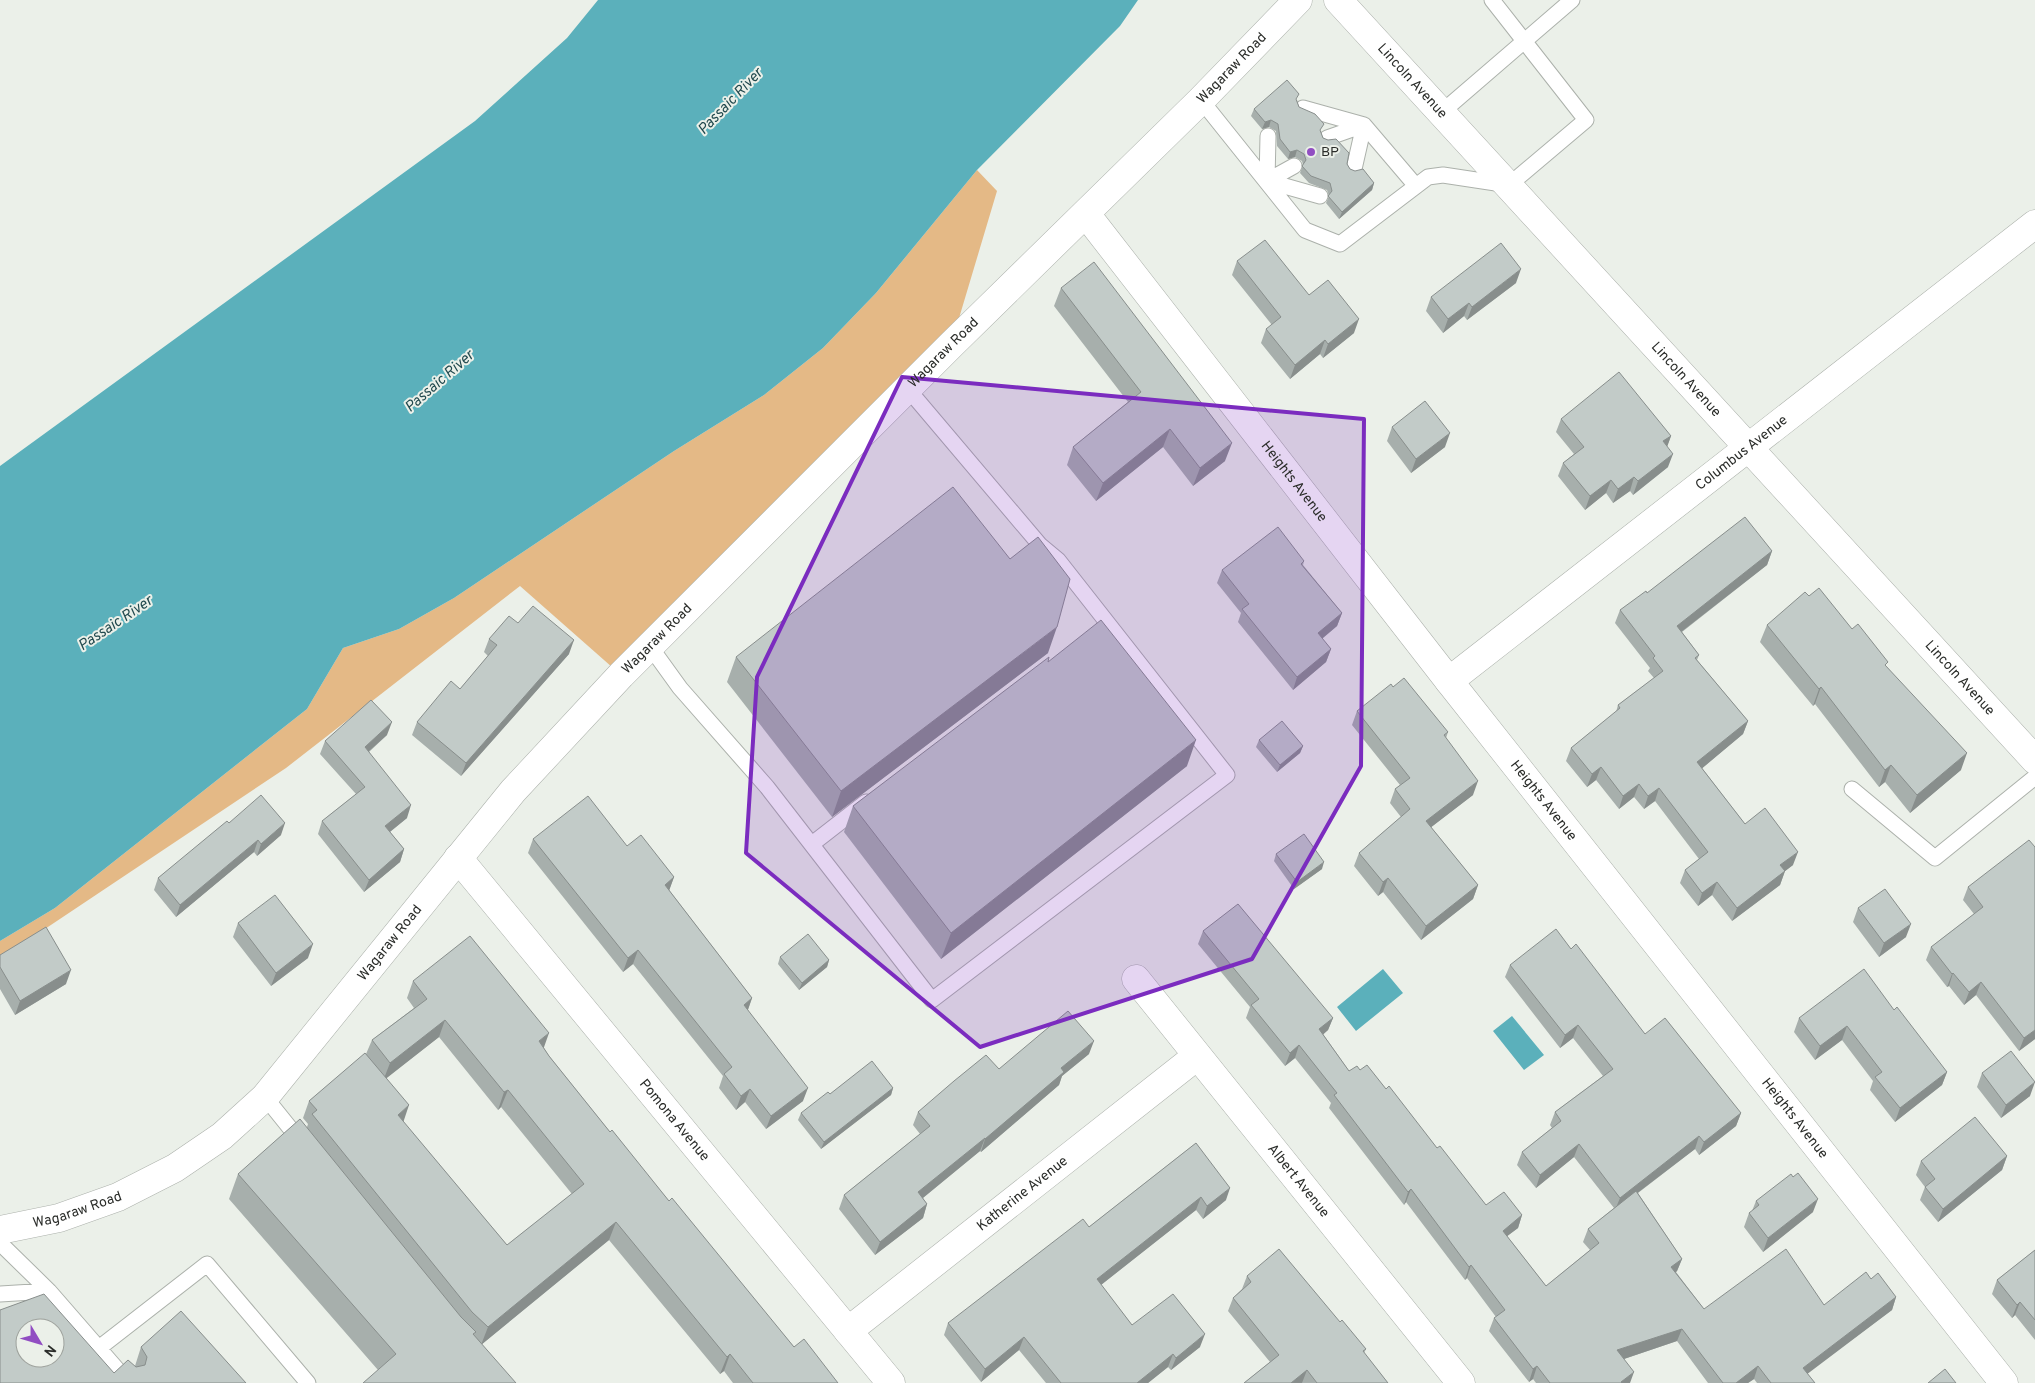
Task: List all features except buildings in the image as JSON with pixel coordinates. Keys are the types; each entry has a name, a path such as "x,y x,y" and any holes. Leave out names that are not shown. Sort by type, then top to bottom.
{"street":[{"name":"Wagaraw Road","path":"0,1230 59,1218 118,1197 175,1168 222,1136 265,1097 513,791 650,645 907,388 1201,100 1298,0"},
{"name":"Lincoln Avenue","path":"1338,0 1510,185 2035,760"},
{"name":"Heights Avenue","path":"1086,214 1449,680 2004,1383"},
{"name":"Columbus Avenue","path":"1449,680 2035,224"},
{"name":"Pomona Avenue","path":"458,858 891,1383"},
{"name":"Albert Avenue","path":"1136,979 1461,1383"},
{"name":"Katherine Avenue","path":"848,1330 1197,1056"}],"lane":[{"path":"1201,100 1305,230 1340,244 1428,178 1443,175 1510,185 1586,120 1492,0"},
{"path":"1442,112 1525,43 1572,0"},
{"path":"1303,108 1364,125 1416,186"},
{"path":"1327,138 1364,125"},
{"path":"1354,169 1364,125"},
{"path":"1267,181 1268,136"},
{"path":"1267,181 1294,166"},
{"path":"1267,181 1320,196"},
{"path":"650,645 680,688 767,787 932,1000 1227,775 1058,560 1040,545 907,388"},
{"path":"1090,632 1106,620"},
{"path":"1852,790 1935,858 2035,778"},
{"path":"812,844 875,795"},
{"path":"265,1097 309,1151"},
{"path":"0,1243 49,1291 129,1383"},
{"path":"99,1348 207,1264 308,1383"},
{"path":"0,1294 49,1291"}],"highlighted area":[{"path":"902,377 1364,419 1361,766 1252,959 980,1047 746,853 757,677"}],"shaded area":[{"path":"977,170 997,191 951,345 621,675 520,586 286,768 0,959 0,941 55,908 307,709 343,648 399,629 454,598 674,451 764,395 823,348 876,293"}],"water":[{"name":"Passaic River","path":"598,0 1138,0 1120,26 977,170 876,293 823,348 764,395 674,451 454,598 399,629 343,648 307,709 55,908 0,941 0,466 475,121 567,38"},
{"path":"1383,969 1403,993 1356,1031 1337,1007"},
{"path":"1512,1016 1544,1055 1524,1070 1493,1031"}],"place":[{"name":"BP","path":"1311,152"}]}
